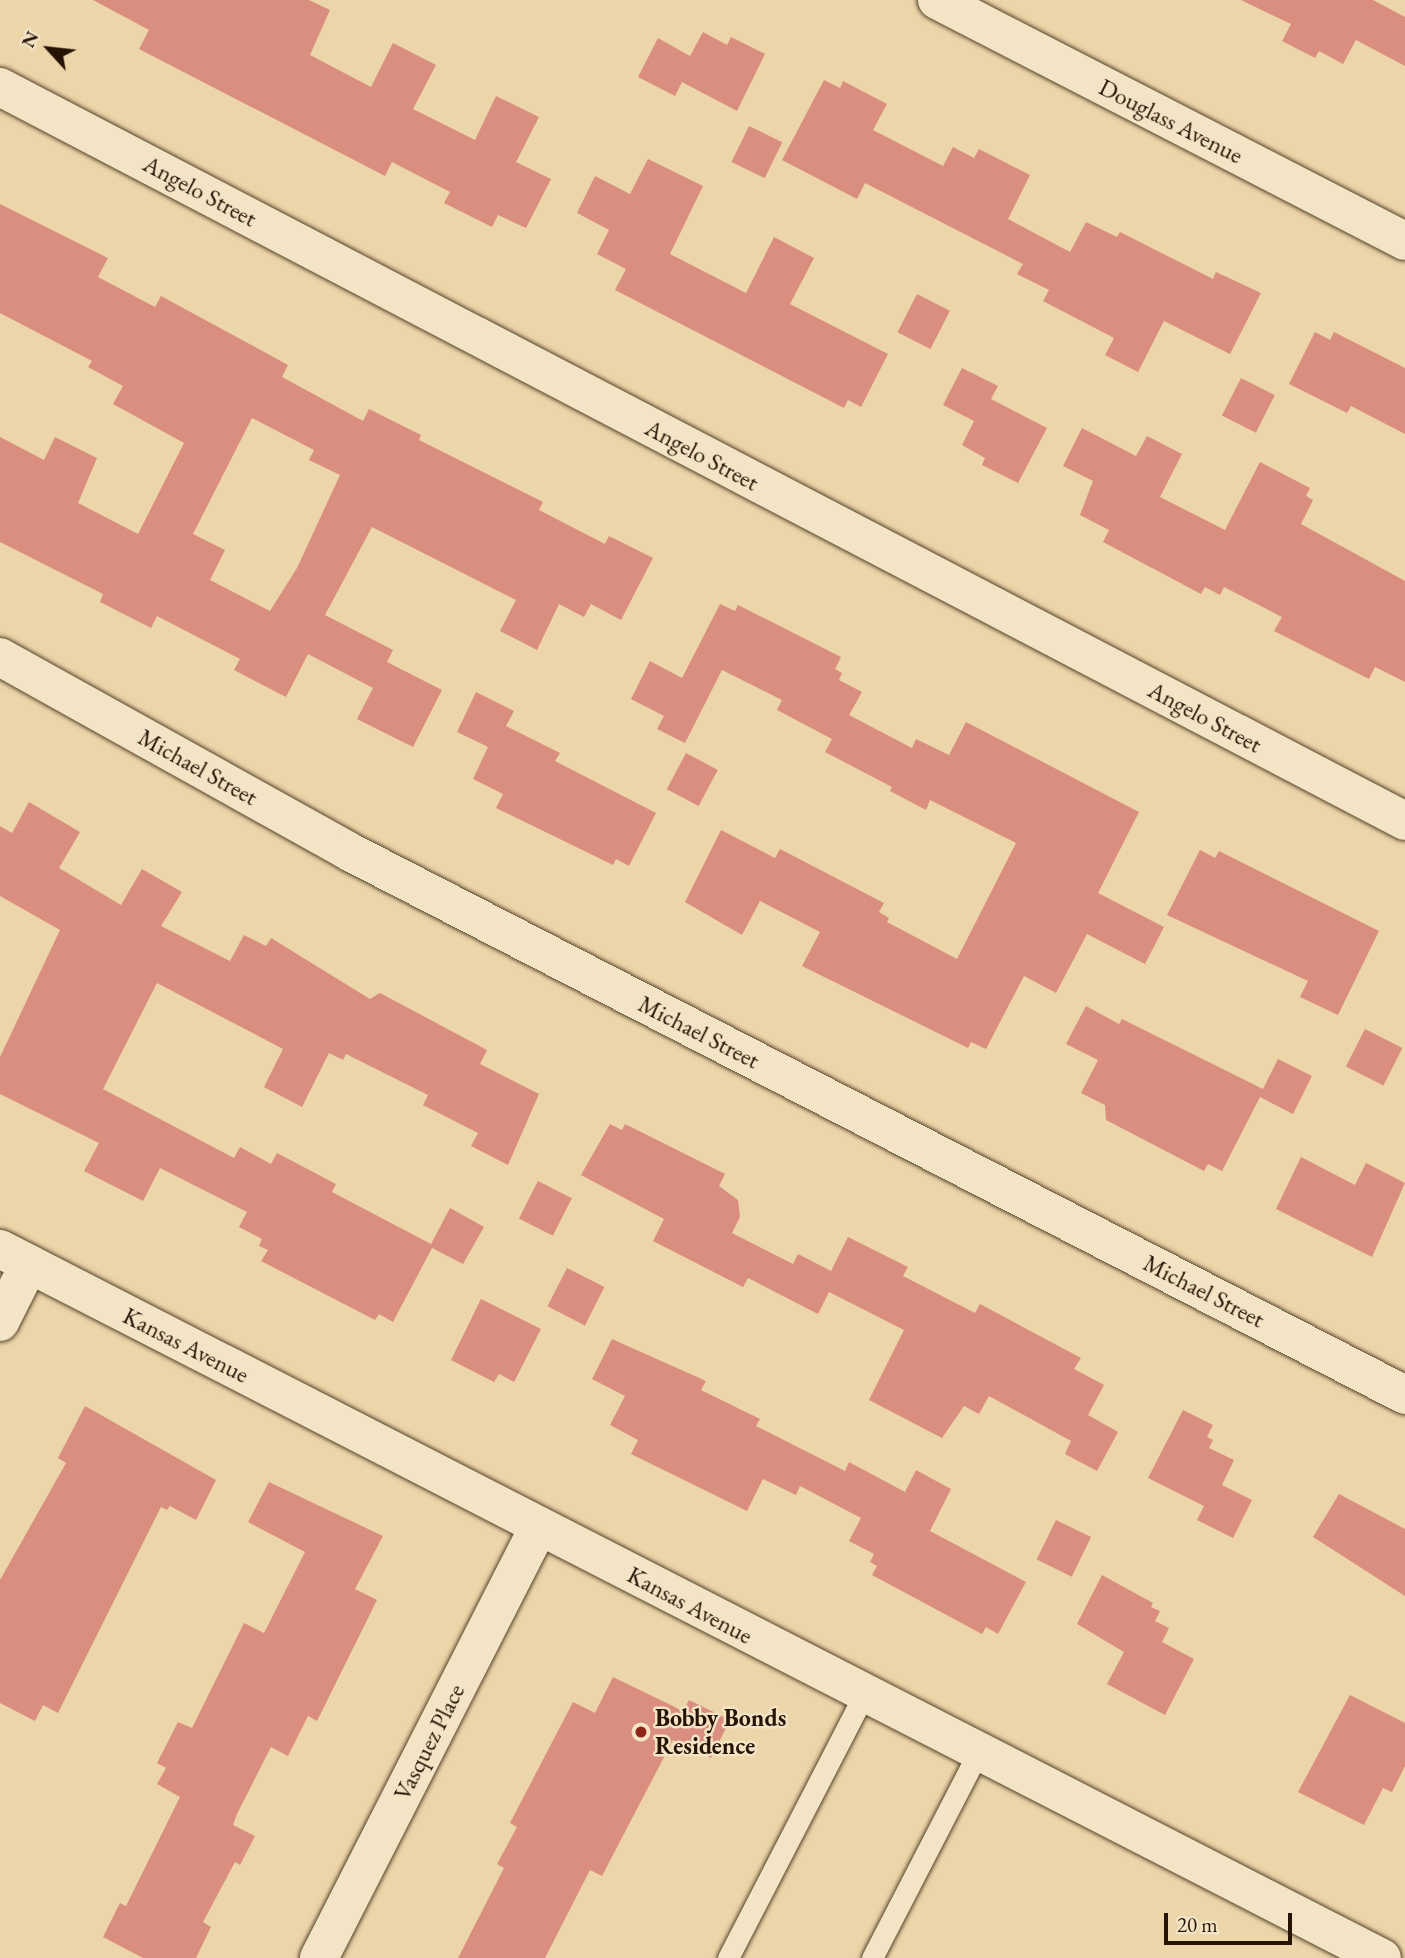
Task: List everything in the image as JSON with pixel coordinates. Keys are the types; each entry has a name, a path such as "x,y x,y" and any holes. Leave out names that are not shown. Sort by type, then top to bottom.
{"street":[{"name":"Douglass Avenue","path":"937,0 1405,241"},
{"name":"Angelo Street","path":"0,87 1405,821"},
{"name":"Michael Street","path":"0,657 348,851 1405,1395"},
{"path":"0,1322 14,1256"},
{"name":"Kansas Avenue","path":"14,1256 863,1696 1382,1958"},
{"name":"Vasquez Place","path":"318,1958 539,1526"}],"lane":[{"path":"728,1958 863,1696"},
{"path":"872,1958 978,1753"}],"building":[{"path":"93,0 309,0 330,10 310,55 371,87 393,43 436,65 413,109 475,140 496,96 539,117 516,162 551,179 526,228 498,215 492,227 444,203 450,192 392,162 385,176 139,49 149,30"},
{"path":"1241,0 1373,0 1405,17 1405,66 1356,40 1343,64 1319,51 1315,58 1282,41 1291,24"},
{"path":"703,32 727,45 731,37 765,54 737,111 682,82 675,96 638,77 658,38 690,56"},
{"path":"824,80 840,88 843,81 887,104 873,130 943,166 953,147 974,158 979,149 1030,175 1008,219 1070,252 1086,222 1117,237 1120,232 1213,279 1216,272 1261,293 1230,354 1164,321 1138,372 1105,355 1114,338 1043,301 1049,290 1017,274 1023,264 865,183 857,199 782,160"},
{"path":"749,126 782,142 765,178 731,162"},
{"path":"648,159 703,186 670,254 746,293 774,237 814,258 790,304 888,354 861,407 848,400 844,408 615,290 626,269 597,254 609,230 577,213 595,176 630,194"},
{"path":"0,204 108,258 98,277 155,307 161,296 288,365 282,377 363,421 369,409 421,435 419,440 543,502 539,510 605,544 609,536 653,558 621,620 591,604 584,617 559,604 537,650 500,631 516,600 372,527 325,615 393,650 387,662 442,690 413,747 357,719 373,688 308,654 286,697 234,670 240,659 157,616 151,628 100,602 103,594 0,542 0,437 44,460 55,437 97,458 78,503 138,534 184,443 113,404 123,386 88,367 92,361 0,313","holes":["252,418 314,450 309,460 340,475 297,568 270,611 210,580 225,550 193,534"]},
{"path":"917,294 950,311 930,349 897,332"},
{"path":"1315,332 1330,340 1334,332 1405,368 1405,434 1351,406 1347,413 1289,384"},
{"path":"962,368 998,386 991,399 1047,428 1018,483 982,465 985,458 962,445 974,421 943,405"},
{"path":"1241,378 1275,395 1256,433 1222,415"},
{"path":"1082,428 1136,456 1147,436 1182,454 1160,497 1225,530 1260,462 1310,488 1306,496 1313,500 1301,524 1405,581 1405,682 1375,667 1369,679 1274,631 1282,617 1224,587 1220,595 1205,587 1201,594 1103,542 1109,530 1080,515 1093,481 1063,466"},
{"path":"720,604 735,611 738,605 841,657 835,669 842,673 839,680 862,692 849,715 912,748 916,739 949,755 966,722 1139,812 1098,893 1164,927 1145,964 1087,934 1056,993 1024,976 986,1049 971,1042 968,1048 802,966 820,932 760,901 742,935 685,902 721,830 775,858 780,849 884,903 879,912 889,918 887,922 957,959 1016,843 930,800 926,810 890,791 892,787 825,752 832,739 777,710 782,700 722,670 685,743 657,729 664,716 631,699 650,661 682,678"},
{"path":"476,692 514,711 506,726 560,753 555,761 656,813 629,866 616,859 613,865 496,808 503,794 473,779 488,747 457,732"},
{"path":"686,753 718,770 699,806 667,789"},
{"path":"29,802 80,832 59,868 121,905 142,869 182,892 161,926 230,961 244,935 266,946 271,938 370,999 380,993 487,1050 480,1064 539,1094 508,1165 471,1146 478,1133 423,1105 428,1095 346,1054 343,1060 329,1053 302,1107 264,1087 283,1049 157,983 103,1089 234,1158 240,1147 271,1164 277,1153 336,1184 332,1192 431,1244 450,1208 484,1227 463,1264 432,1248 393,1322 379,1314 375,1320 261,1261 268,1250 259,1246 262,1239 239,1227 247,1212 160,1168 143,1201 84,1171 99,1143 0,1094 0,1057 60,930 0,896 0,826 12,833"},
{"path":"1200,850 1215,858 1219,851 1379,931 1338,1015 1300,997 1308,981 1167,915"},
{"path":"1086,1006 1119,1024 1122,1019 1263,1089 1278,1059 1312,1076 1293,1114 1260,1097 1222,1171 1208,1164 1204,1171 1106,1120 1105,1105 1081,1093 1098,1060 1066,1044"},
{"path":"1365,1029 1402,1048 1383,1085 1346,1066"},
{"path":"610,1124 622,1130 625,1124 725,1174 719,1186 738,1200 740,1217 732,1233 793,1264 798,1254 831,1271 848,1237 908,1267 903,1276 975,1313 980,1304 1081,1358 1074,1369 1104,1385 1088,1415 1118,1432 1097,1471 1065,1454 1071,1441 989,1396 979,1414 964,1406 942,1438 869,1400 904,1330 829,1292 818,1314 748,1278 743,1287 653,1241 664,1219 581,1175"},
{"path":"1301,1157 1355,1185 1366,1163 1405,1183 1372,1257 1276,1209"},
{"path":"538,1181 572,1198 553,1236 519,1218"},
{"path":"567,1268 604,1287 585,1325 547,1306"},
{"path":"481,1299 541,1329 514,1382 499,1374 494,1382 451,1360"},
{"path":"612,1339 706,1381 701,1390 760,1419 756,1426 845,1471 849,1462 905,1492 916,1470 951,1489 930,1531 1026,1582 998,1634 986,1627 982,1634 872,1575 877,1566 870,1562 874,1554 849,1541 861,1518 800,1486 796,1495 763,1479 747,1511 631,1454 638,1440 610,1425 625,1396 592,1379"},
{"path":"85,1406 216,1480 196,1520 170,1506 167,1510 161,1507 58,1713 43,1705 35,1721 0,1703 0,1580 66,1463 58,1458"},
{"path":"1183,1410 1213,1425 1207,1437 1213,1440 1209,1448 1234,1460 1222,1485 1252,1500 1233,1538 1197,1520 1204,1506 1148,1478"},
{"path":"269,1482 383,1536 355,1589 377,1600 317,1721 308,1716 288,1756 271,1747 237,1814 233,1825 255,1836 240,1865 235,1862 203,1922 211,1927 196,1958 143,1958 103,1937 120,1903 126,1906 180,1797 157,1784 166,1768 157,1763 178,1722 192,1728 244,1623 264,1633 305,1552 248,1522"},
{"path":"1339,1494 1405,1529 1405,1596 1313,1537"},
{"path":"1056,1520 1091,1537 1072,1577 1037,1560"},
{"path":"1102,1575 1153,1603 1151,1607 1160,1611 1155,1621 1169,1628 1162,1642 1194,1659 1165,1715 1107,1684 1124,1652 1077,1624"},
{"path":"613,1677 683,1711 689,1700 730,1720 711,1758 673,1740 602,1876 590,1870 545,1958 458,1958 504,1868 497,1864 517,1827 510,1823 573,1702 595,1713"},
{"path":"1350,1695 1405,1723 1405,1766 1392,1792 1383,1788 1364,1825 1298,1792"}],"place":[{"name":"Bobby Bonds Residence","path":"641,1732"}]}
